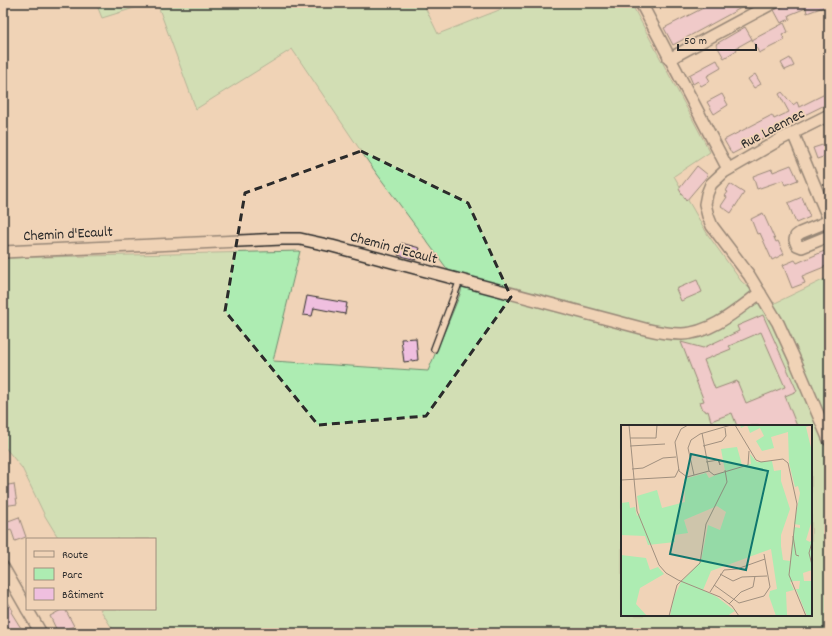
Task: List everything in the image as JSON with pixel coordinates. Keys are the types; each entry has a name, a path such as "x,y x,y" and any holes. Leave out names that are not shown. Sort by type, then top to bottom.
{"street":[{"path":"641,3 728,169"},
{"path":"670,59 773,3"},
{"name":"Rue Laennec","path":"829,115 728,169 715,180 709,189 706,199 706,210 715,231 749,275 781,330 829,440"},
{"path":"794,133 829,220 800,233 796,236 795,240 797,245 802,247 829,236"},
{"name":"Chemin d'Ecault","path":"3,252 287,239 322,243 645,329 675,334 696,332 714,325 760,293"},
{"path":"3,567 26,607"},
{"path":"28,610 41,633"}],"lane":[{"path":"434,349 460,280"}],"highlighted area":[{"path":"361,151 468,203 511,297 426,416 318,425 225,311 245,193"}],"green space":[{"path":"96,3 150,3 102,18"},
{"path":"157,3 423,3 438,34 517,3 631,3 710,152 674,176 708,235 741,281 756,294 775,303 829,277 829,633 115,633 101,610 156,610 156,538 58,538 45,516 22,468 3,445 3,258 300,251 273,361 428,371 461,292 463,277 448,270 369,163 292,49 196,109"}],"building":[{"path":"713,3 750,3 673,45 664,28"},
{"path":"792,3 829,3 829,5 807,13 806,8 789,15 790,19 781,23 774,10"},
{"path":"784,23 788,32 782,35 785,40 759,53 752,40"},
{"path":"745,27 752,39 736,48 737,50 724,58 716,44"},
{"path":"790,58 794,66 785,70 781,63"},
{"path":"717,60 721,68 707,76 710,81 701,86 698,81 693,84 689,75"},
{"path":"755,74 761,84 754,88 748,79"},
{"path":"782,92 793,105 797,102 799,107 829,92 829,103 772,131 772,133 732,154 724,140 772,115 774,119 789,112 779,94"},
{"path":"722,94 728,105 714,114 707,102"},
{"path":"829,143 829,155 817,159 813,148"},
{"path":"791,165 798,180 785,185 783,180 757,189 753,176 772,169 773,172"},
{"path":"697,166 708,175 686,201 679,189"},
{"path":"730,184 744,193 731,213 721,206 727,197 725,196 728,192 726,191"},
{"path":"802,197 810,217 796,223 788,203"},
{"path":"763,213 776,242 778,241 784,254 772,260 760,233 757,234 751,219"},
{"path":"401,243 420,248 416,260 398,255"},
{"path":"829,249 829,265 802,276 805,283 792,288 783,265 795,260 797,263"},
{"path":"697,280 702,292 681,301 676,289"},
{"path":"307,296 347,303 345,314 314,308 312,316 303,315"},
{"path":"763,315 797,391 785,396 797,425 737,425 732,413 711,421 708,411 706,412 703,410 700,402 704,401 681,342 703,348 739,331 737,326","holes":["761,332 785,387 746,403 737,381 715,389 704,360 731,349 729,346"]},
{"path":"416,338 418,360 404,362 401,339"},
{"path":"14,484 17,504 3,506 3,486"},
{"path":"19,517 26,537 15,541 11,529 3,532 3,523"},
{"path":"3,599 6,603 8,602 13,611 11,612 24,633 6,633 3,629"},
{"path":"61,610 66,610 74,626 58,633 50,616"}]}
